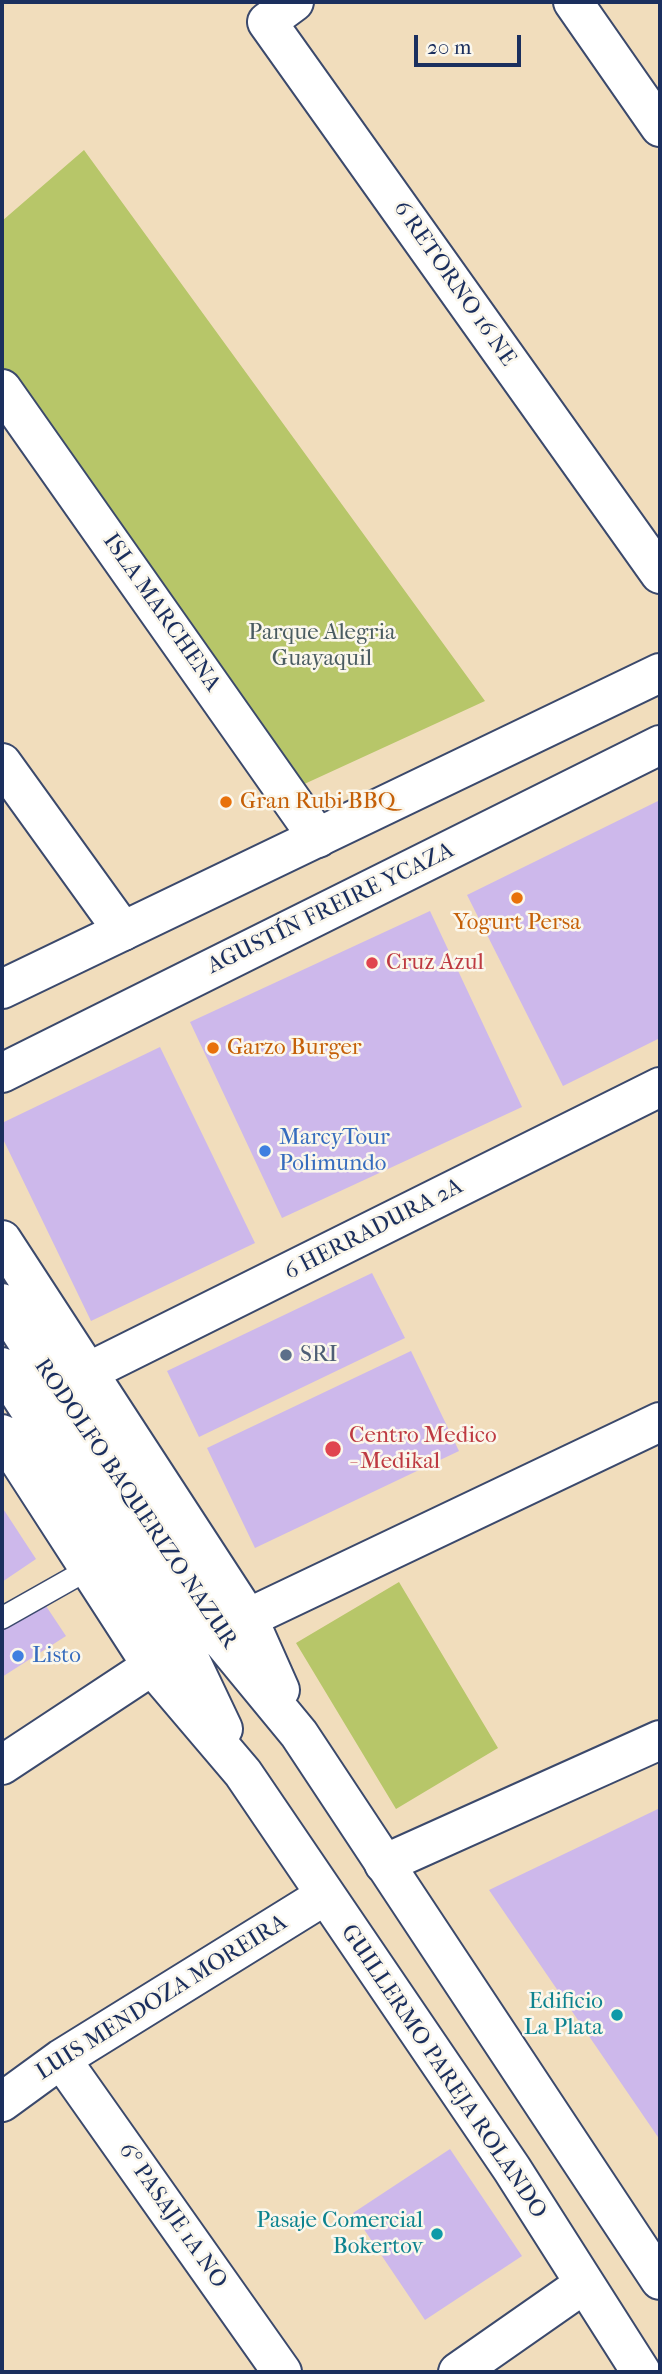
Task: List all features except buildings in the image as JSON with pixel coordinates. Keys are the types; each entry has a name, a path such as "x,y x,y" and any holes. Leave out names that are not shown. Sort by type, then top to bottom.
{"main road":[{"name":"6 RETORNO 16 NE","path":"294,2 267,22 660,574"},
{"path":"573,2 660,127"},
{"name":"ISLA MARCHENA","path":"2,389 318,838"},
{"path":"2,989 660,673"},
{"name":"AGUSTÍN FREIRE YCAZA","path":"2,1073 660,745"},
{"path":"2,763 123,931"},
{"name":"6 HERRADURA 2A","path":"88,1372 660,1087"},
{"path":"2,1240 88,1372 216,1633 660,1422"},
{"name":"RODOLFO BAQUERIZO NAZUR","path":"2,1303 216,1633 243,1773"},
{"name":"RODOLFO BAQUERIZO NAZUR","path":"2,1367 299,1734 384,1864"},
{"path":"2,1434 87,1570 152,1666 243,1773"},
{"path":"2,1765 152,1666"},
{"path":"655,2261 384,1864 660,1740"},
{"name":"GUILLERMO PAREJA ROLANDO","path":"243,1773 324,1896 512,2169 641,2372"},
{"name":"LUIS MENDOZA MOREIRA","path":"2,2102 61,2059 324,1896"},
{"name":"6° PASAJE 1A NO","path":"61,2059 282,2372"},
{"path":"458,2372 584,2284"}],"lane":[{"path":"2,1618 87,1570"}],"green space":[{"name":"Parque Alegria Guayaquil","path":"84,150 485,701 300,786 2,369 2,221"},
{"path":"399,1582 498,1748 396,1809 296,1643"}],"place":[{"name":"Gran Rubi BBQ","path":"226,802"},
{"name":"Yogurt Persa","path":"517,898"},
{"name":"Cruz Azul","path":"372,963"},
{"name":"Garzo Burger","path":"213,1048"},
{"name":"MarcyTour Polimundo","path":"265,1151"},
{"name":"SRI","path":"286,1355"},
{"name":"Centro Medico - Medikal","path":"333,1449"},
{"name":"Listo","path":"18,1656"},
{"name":"Edificio La Plata","path":"617,2015"},
{"name":"Pasaje Comercial Bokertov","path":"437,2234"}]}
